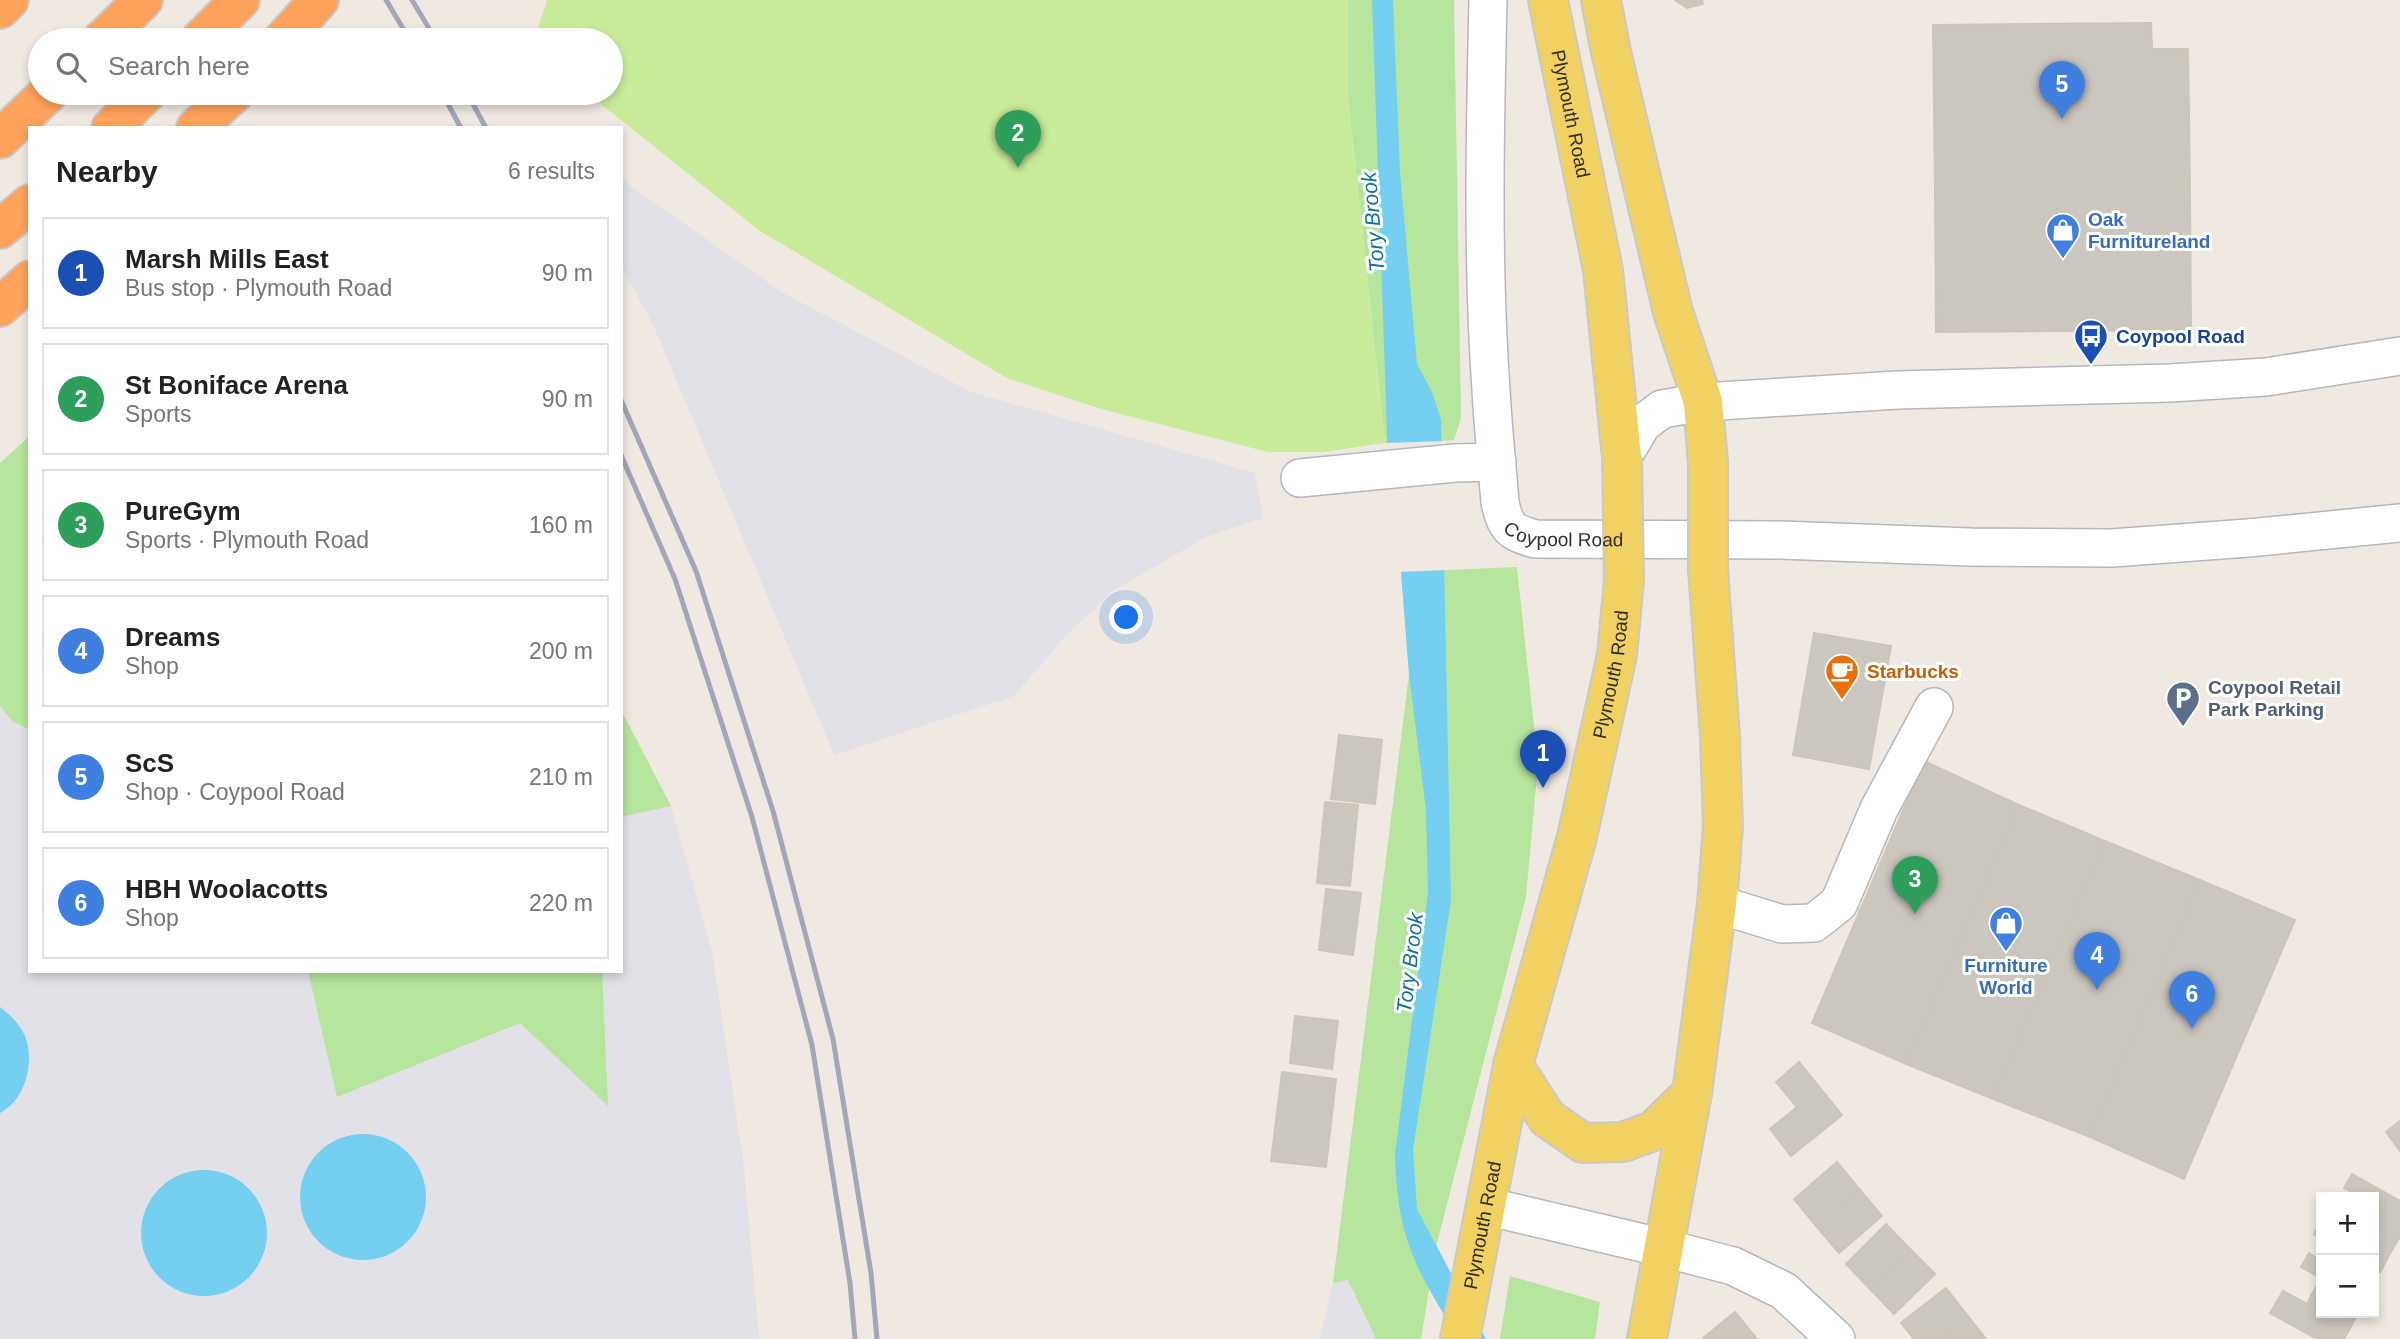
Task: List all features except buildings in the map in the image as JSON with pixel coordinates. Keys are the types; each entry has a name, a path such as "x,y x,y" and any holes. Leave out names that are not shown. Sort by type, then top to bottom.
{"highway":[{"path":"0,9 9,0"},
{"path":"114,28 143,0"},
{"path":"212,28 240,0"},
{"path":"294,28 319,0"},
{"path":"0,139 35,105"},
{"path":"113,126 134,105"},
{"path":"198,126 221,105"},
{"path":"0,229 28,206"},
{"path":"0,307 28,282"}],"main road":[{"name":"Plymouth Road","path":"1460,1339 1513,1065 1577,837 1617,655 1624,580 1622,458 1603,270 1548,0"},
{"path":"1601,0 1660,263 1703,402 1708,463 1708,569 1720,736 1723,826 1717,904 1692,1093 1647,1339"},
{"path":"1513,1065 1547,1118 1583,1143 1623,1142 1653,1131 1692,1093"}],"street":[{"name":"Coypool Road","path":"1488,0 1487,294 1490,389 1503,519 1514,533 1535,539 1780,540 1970,547 2112,548 2400,523"},
{"path":"1622,458 1642,424 1662,409 1703,402 1898,390 2170,383 2266,377 2400,356"},
{"path":"1300,478 1455,463 1497,462"},
{"path":"1717,904 1782,924 1814,923 1839,903 1879,809 1934,707"},
{"path":"1486,1206 1733,1266 1784,1291 1836,1339"}],"shaded area":[{"path":"623,180 783,293 971,392 1255,473 1263,518 1206,537 1113,591 1063,639 1014,696 834,755 654,327 623,269"},
{"path":"28,438 28,973 623,973 623,714 671,806 712,951 744,1167 759,1339 0,1339 0,463"},
{"path":"1348,1280 1376,1339 1320,1339 1333,1283"}],"green space":[{"path":"547,0 1348,0 1348,96 1385,443 1323,452 1268,452 1101,409 1007,378 760,231 602,105 623,105 623,28 538,28"},
{"path":"1348,0 1454,0 1461,418 1454,440 1385,443 1348,96"},
{"path":"28,438 28,729 12,721 0,706 0,463"},
{"path":"1517,567 1538,765 1526,897 1436,1247 1421,1339 1376,1339 1348,1280 1333,1283 1409,674 1401,572"},
{"path":"623,714 671,806 623,817"},
{"path":"308,973 602,973 608,1106 520,1023 337,1097"},
{"path":"1510,1276 1600,1302 1595,1339 1500,1339"}],"water":[{"path":"1372,0 1393,0 1400,172 1417,364 1432,392 1441,419 1451,900 1413,1150 1417,1209 1486,1339 1459,1339 1436,1302 1406,1236 1397,1186 1395,1155 1428,893 1426,810 1409,674 1401,572 1389,491"},
{"path":"0,1007 23,1032 29,1057 22,1089 9,1107 0,1113"},
{"path":"363,1134 387,1139 408,1152 421,1173 426,1197 421,1221 408,1242 387,1255 363,1260 339,1255 318,1242 305,1221 300,1197 305,1173 318,1152 339,1139"},
{"path":"204,1170 228,1175 249,1188 262,1209 267,1233 262,1257 249,1278 228,1291 204,1296 180,1291 159,1278 146,1257 141,1233 146,1209 159,1188 180,1175"}],"pier":[{"path":"1445,441 1448,570 1397,572 1385,443"}],"railway":[{"path":"386,0 403,28"},
{"path":"412,0 429,28"},
{"path":"449,105 460,126"},
{"path":"474,105 485,126"},
{"path":"623,405 696,571 773,811 833,1039 871,1273 877,1339"},
{"path":"623,460 675,579 752,817 812,1045 850,1283 855,1339"}],"place":[{"name":"ScS","path":"2062,119"},
{"name":"St Boniface Arena","path":"1018,168"},
{"name":"Oak Furnitureland","path":"2063,260"},
{"name":"Coypool Road","path":"2091,366"},
{"name":"Starbucks","path":"1842,701"},
{"name":"Coypool Retail Park Parking","path":"2183,728"},
{"name":"Marsh Mills East","path":"1543,788"},
{"name":"PureGym","path":"1915,914"},
{"name":"Furniture World","path":"2006,953"},
{"name":"Dreams","path":"2097,990"},
{"name":"HBH Woolacotts","path":"2192,1029"}],"water label":[{"name":"Tory Brook","path":"1373,222"},
{"name":"Tory Brook","path":"1410,963"}]}
